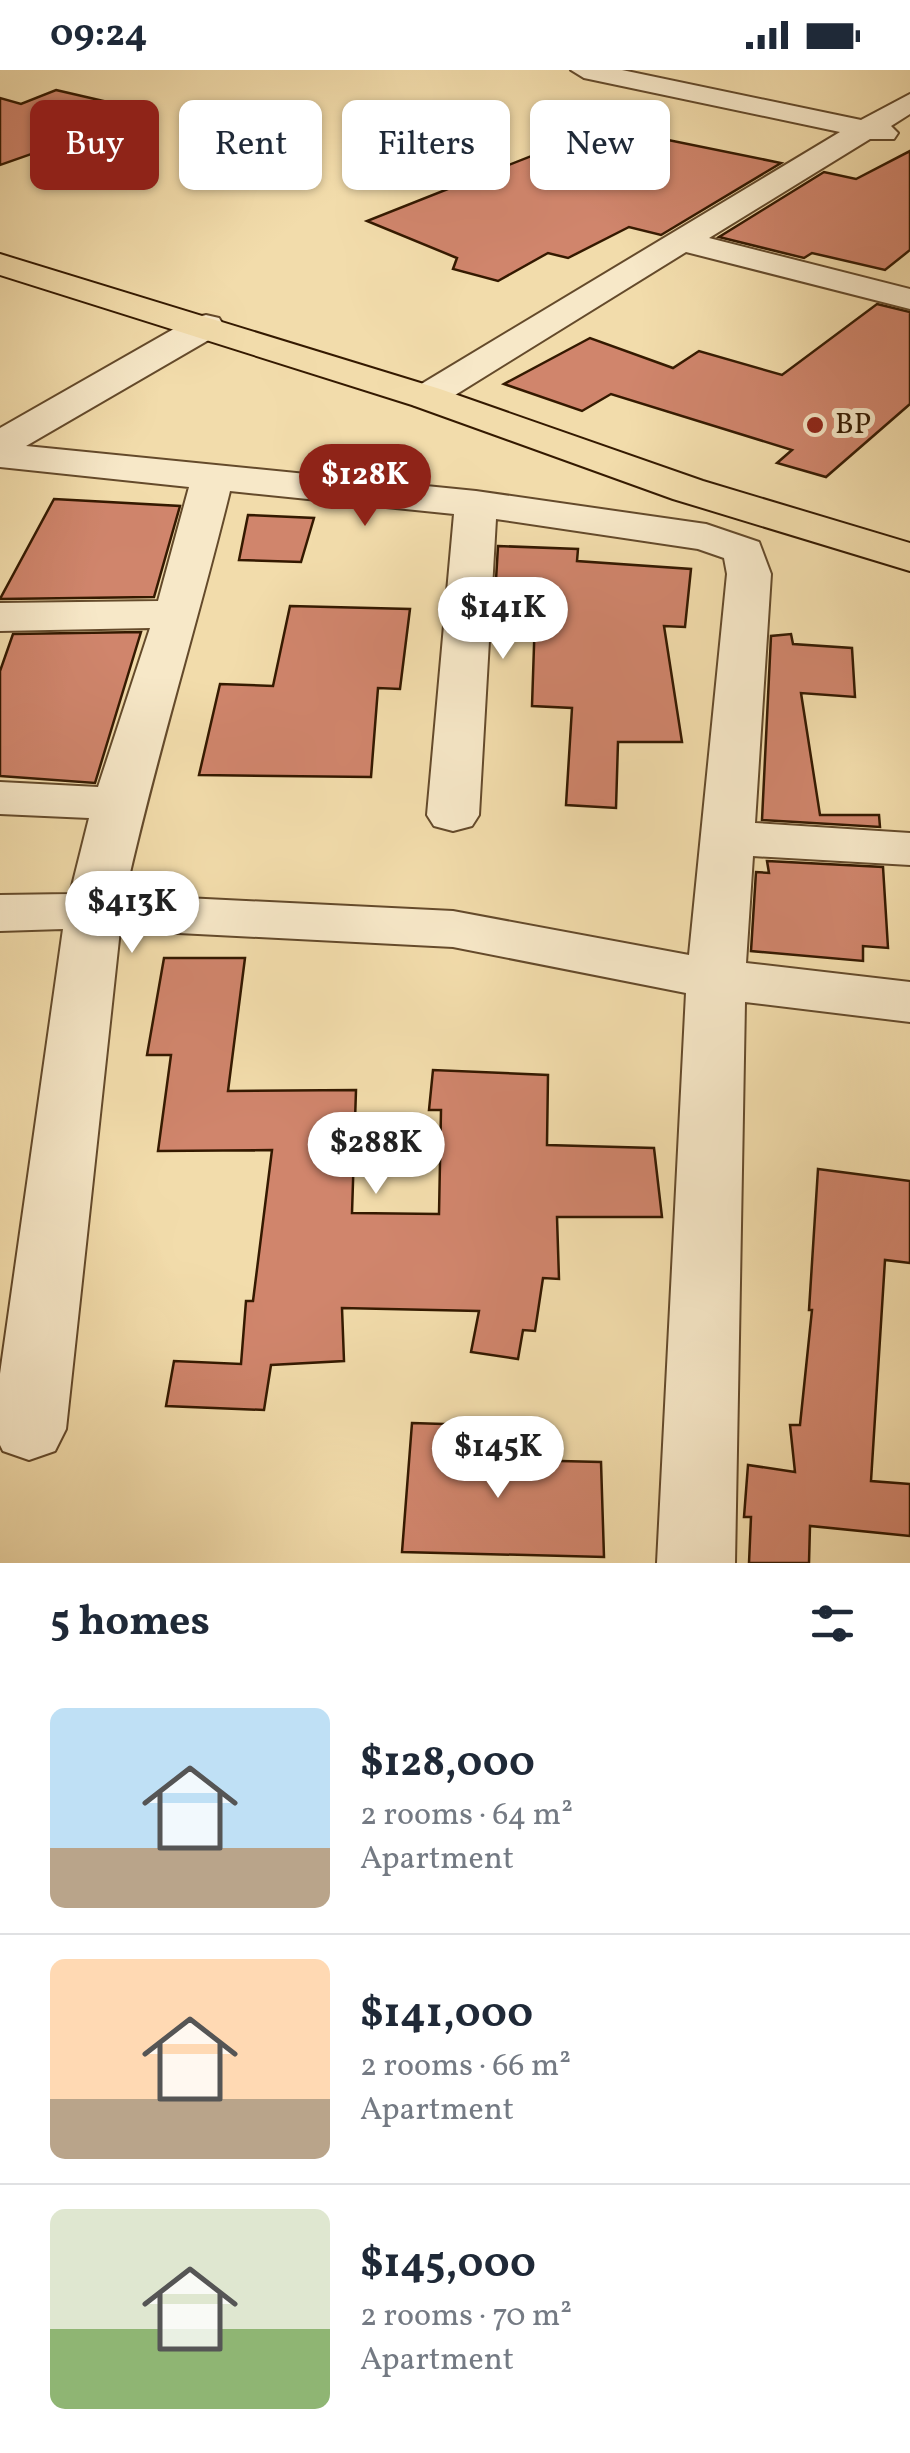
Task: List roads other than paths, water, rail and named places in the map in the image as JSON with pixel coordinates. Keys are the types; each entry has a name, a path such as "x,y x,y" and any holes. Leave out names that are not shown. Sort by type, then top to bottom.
{"main road":[{"path":"0,264 426,396 764,536 910,557"}],"street":[{"path":"584,70 910,139"},
{"path":"426,396 910,102"},
{"path":"685,242 910,299"},
{"path":"0,444 206,326"},
{"path":"0,455 212,480 476,504 706,536 764,536 750,574 716,979 696,1563"},
{"path":"28,1429 94,911 119,804 177,614 212,480"},
{"path":"453,815 476,504"},
{"path":"0,617 177,614"},
{"path":"0,798 119,804"},
{"path":"730,838 910,849"},
{"path":"0,913 94,911 453,929 716,979 910,1002"}],"place":[{"name":"BP","path":"815,425"}]}
